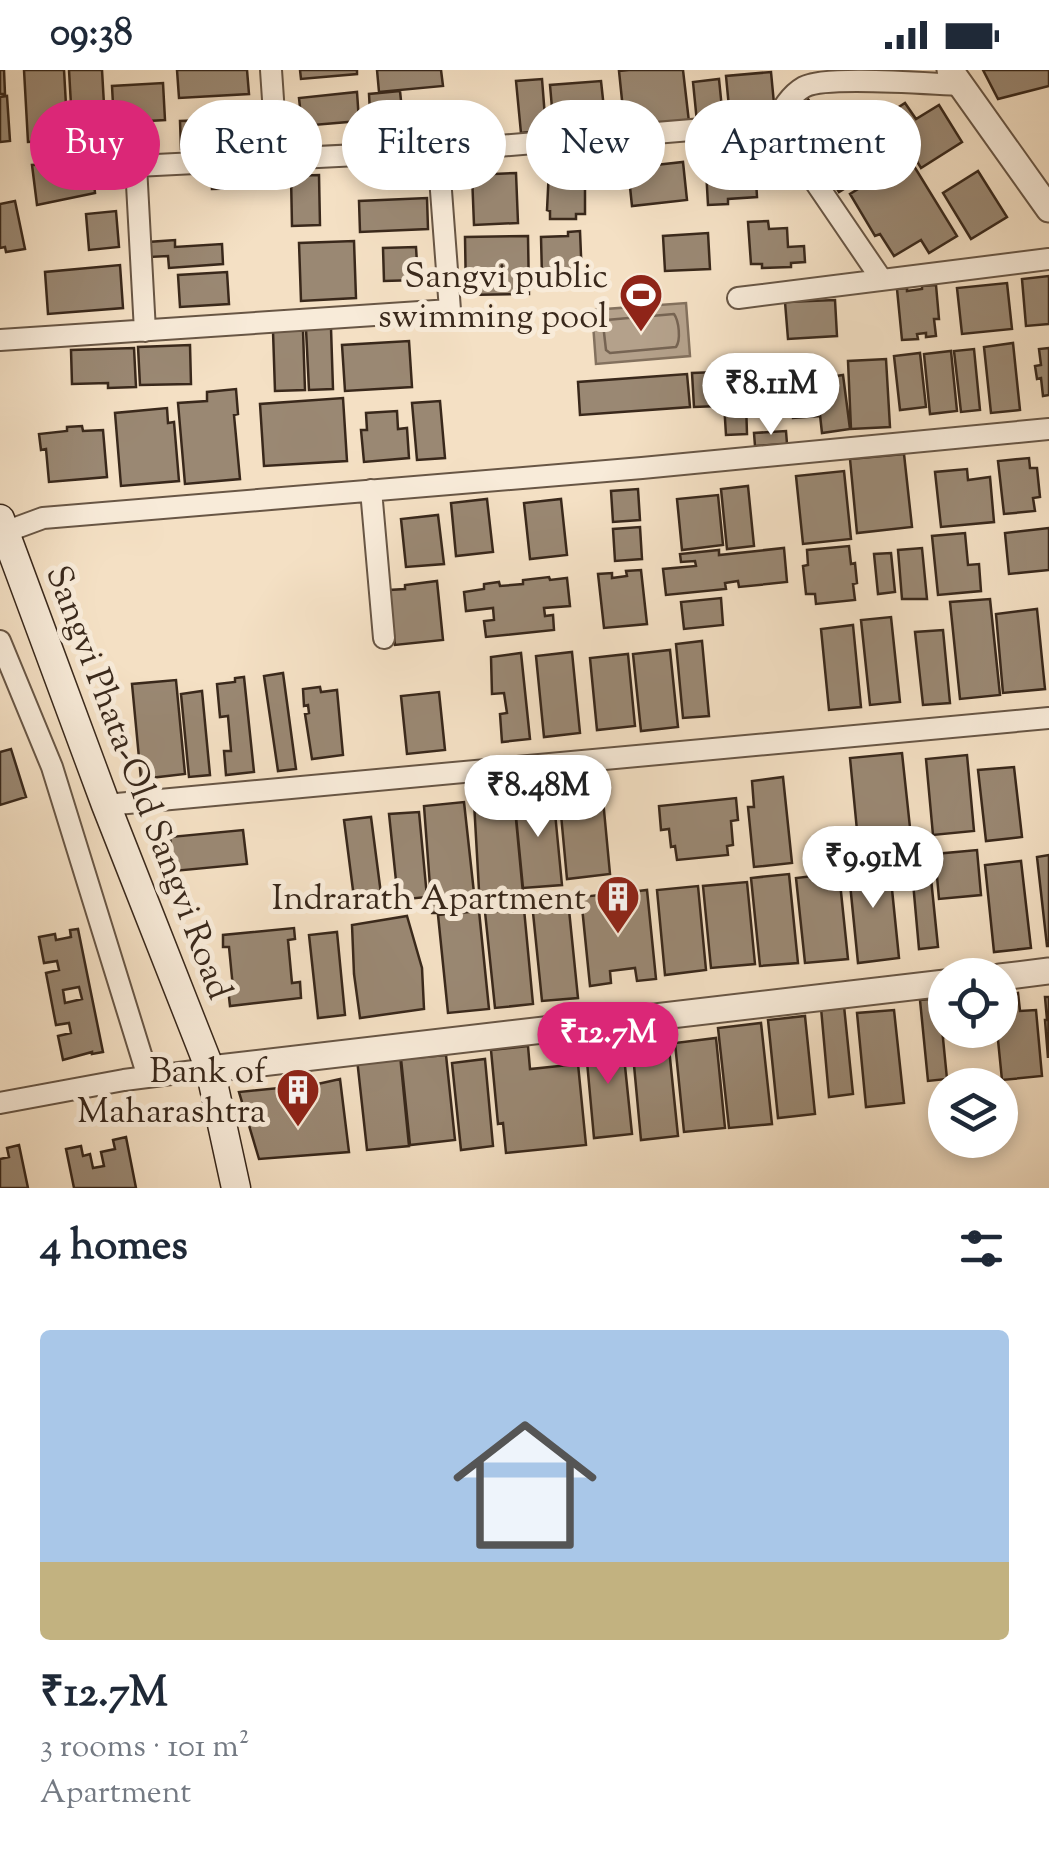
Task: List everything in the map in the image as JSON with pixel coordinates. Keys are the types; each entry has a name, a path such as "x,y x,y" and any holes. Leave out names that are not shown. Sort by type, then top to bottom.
{"main road":[{"name":"Sangvi Phata-Old Sangvi Road","path":"2,526 210,1070 236,1188"}],"street":[{"path":"271,70 273,100"},
{"path":"790,100 809,85 834,81 955,77 1049,209"},
{"path":"506,145 685,130"},
{"path":"145,330 136,166 180,164"},
{"path":"0,340 450,310 441,190"},
{"path":"821,190 882,280"},
{"path":"738,298 1049,258"},
{"path":"2,526 43,518 642,468 1049,428"},
{"path":"371,490 384,638"},
{"path":"0,641 52,766 148,1077"},
{"path":"106,805 1049,718"},
{"path":"1018,975 1049,971"},
{"path":"0,1103 148,1077 928,985"}],"water":[{"name":"Sangvi public swimming pool","path":"686,303 690,356 596,364 592,310"}],"building":[{"path":"0,70 4,70 5,94 0,94"},
{"path":"24,70 64,70 66,100 30,100 28,142"},
{"path":"69,70 102,70 104,100 71,100"},
{"path":"177,70 247,70 249,94 179,98"},
{"path":"300,70 357,70 357,74 301,79"},
{"path":"377,70 441,70 443,86 379,92"},
{"path":"683,70 685,122 665,125 665,100 622,100 619,71"},
{"path":"983,70 1049,70 1049,86 998,99"},
{"path":"771,72 774,100 728,100 726,76"},
{"path":"542,79 544,100 526,100 526,132 521,133 516,81"},
{"path":"719,79 721,100 695,100 693,82"},
{"path":"601,81 603,100 551,100 550,85"},
{"path":"163,83 165,120 160,120 160,100 113,100 112,86"},
{"path":"400,91 401,100 369,100 369,94"},
{"path":"357,92 358,100 342,100 342,122 322,124 322,100 299,98"},
{"path":"7,96 10,141 0,142 0,97"},
{"path":"939,105 962,142 921,168 921,116"},
{"path":"683,162 687,200 632,206 630,190 665,190 665,164"},
{"path":"978,171 1007,217 971,239 943,193"},
{"path":"506,173 516,173 518,223 474,225 473,190 506,190"},
{"path":"921,178 957,236 929,253 921,240 894,256 880,234 875,236 850,194 857,190 921,190"},
{"path":"35,190 95,190 95,193 37,205"},
{"path":"291,190 319,190 320,225 292,226"},
{"path":"548,190 585,190 585,214 576,214 576,219 550,219"},
{"path":"707,190 757,190 757,197 708,205"},
{"path":"427,198 428,229 360,232 359,201"},
{"path":"15,201 25,249 6,252 5,247 0,248 0,204"},
{"path":"116,211 119,247 89,250 86,214"},
{"path":"768,221 769,229 787,228 788,247 804,246 805,262 791,263 791,267 762,268 762,264 751,264 748,222"},
{"path":"580,231 582,279 542,277 541,237 568,236 568,232"},
{"path":"708,233 710,269 665,271 663,236"},
{"path":"528,236 529,294 466,295 465,237"},
{"path":"175,240 175,247 222,244 223,264 169,268 168,256 149,257 148,242"},
{"path":"354,241 356,298 301,301 299,243"},
{"path":"416,247 418,280 384,281 383,248"},
{"path":"120,265 123,308 48,314 45,272"},
{"path":"227,272 229,304 180,307 178,275"},
{"path":"1049,276 1049,324 1026,326 1022,279"},
{"path":"1007,283 1012,329 962,334 957,288"},
{"path":"936,285 936,336 917,334 918,339 902,340 897,289 907,291"},
{"path":"835,300 837,336 788,339 785,302"},
{"path":"331,328 333,389 309,390 306,329"},
{"path":"303,330 305,390 275,391 273,331"},
{"path":"409,341 412,387 345,391 342,345"},
{"path":"1013,343 1020,410 991,413 984,347"},
{"path":"190,345 191,384 140,385 138,347"},
{"path":"134,348 136,387 72,384 71,350"},
{"path":"1049,348 1049,395 1043,396 1035,366 1041,365 1039,349"},
{"path":"974,349 980,410 961,412 954,351"},
{"path":"951,351 957,411 930,414 924,354"},
{"path":"920,353 926,407 900,410 894,356"},
{"path":"886,359 890,427 851,429 848,361"},
{"path":"777,365 778,383 744,384 743,367"},
{"path":"717,372 719,406 694,407 692,373"},
{"path":"814,373 819,416 793,418 789,376"},
{"path":"687,374 690,407 580,415 578,382"},
{"path":"843,375 850,429 822,433 816,379"},
{"path":"236,389 238,414 234,415 240,479 185,484 178,403 207,401 207,392"},
{"path":"343,398 347,461 264,466 260,404"},
{"path":"440,401 445,458 417,460 412,403"},
{"path":"746,402 747,434 726,435 724,403"},
{"path":"167,408 168,423 174,422 179,481 121,486 115,413"},
{"path":"397,411 398,429 407,428 409,458 364,462 361,430 367,430 366,413"},
{"path":"82,426 83,431 103,430 107,477 49,482 46,449 41,450 39,434"},
{"path":"786,431 787,444 755,446 754,433"},
{"path":"904,454 912,527 857,533 850,459"},
{"path":"1029,458 1030,468 1037,468 1040,497 1033,498 1035,511 1004,514 998,461"},
{"path":"967,469 968,480 990,477 994,522 941,527 935,472"},
{"path":"844,471 851,539 803,544 796,476"},
{"path":"748,486 754,546 727,549 721,489"},
{"path":"638,489 640,520 613,522 611,491"},
{"path":"718,495 723,545 682,550 677,499"},
{"path":"487,499 493,552 456,556 451,503"},
{"path":"561,499 567,555 530,559 524,503"},
{"path":"438,515 444,564 406,567 401,519"},
{"path":"640,527 642,559 615,561 613,529"},
{"path":"1049,528 1049,570 1009,574 1005,533"},
{"path":"965,533 968,565 979,564 981,591 938,595 932,536"},
{"path":"849,546 851,564 855,563 855,600 816,604 815,594 806,594 803,566 808,565 807,550"},
{"path":"784,548 787,582 739,587 738,581 725,583 726,589 666,595 663,569 696,566 695,561 681,562 680,554 719,550 719,555"},
{"path":"922,548 927,599 902,599 898,550"},
{"path":"891,553 895,592 878,594 874,554"},
{"path":"641,570 647,624 604,628 598,574 612,573 612,578 627,576 626,571"},
{"path":"567,578 570,606 544,608 545,616 553,615 554,630 486,637 484,621 494,620 493,608 466,611 464,592 484,589 484,584 523,584 523,580"},
{"path":"437,581 443,640 395,645 389,590"},
{"path":"721,598 723,625 684,629 681,602"},
{"path":"990,599 1000,695 960,699 950,602"},
{"path":"1037,609 1045,689 1003,693 996,614"},
{"path":"891,617 900,702 870,705 861,620"},
{"path":"853,625 861,707 829,710 821,629"},
{"path":"943,630 950,703 923,705 915,632"},
{"path":"702,641 709,716 683,718 676,644"},
{"path":"670,650 678,727 641,731 633,654"},
{"path":"572,652 580,733 544,737 536,656"},
{"path":"521,653 530,739 502,742 500,714 507,713 504,693 492,694 491,657"},
{"path":"628,654 635,726 597,730 590,658"},
{"path":"283,673 296,769 278,771 264,676"},
{"path":"244,677 254,772 226,775 224,751 231,751 228,716 220,717 217,684"},
{"path":"176,680 185,774 141,779 132,684"},
{"path":"320,687 321,692 337,690 343,755 312,759 303,689"},
{"path":"202,691 210,775 189,777 181,694"},
{"path":"439,692 445,750 407,754 401,696"},
{"path":"11,749 26,797 0,805 0,752"},
{"path":"902,753 912,846 859,851 850,758"},
{"path":"967,755 974,831 933,835 926,759"},
{"path":"1014,767 1022,837 986,841 978,770"},
{"path":"783,777 792,863 754,867 748,807 754,807 752,781"},
{"path":"602,789 610,874 567,879 559,793"},
{"path":"553,792 562,885 523,888 514,796"},
{"path":"514,798 524,904 480,908 474,802"},
{"path":"736,798 738,820 731,821 733,845 727,846 728,855 677,860 669,829 661,830 659,806"},
{"path":"464,802 476,911 432,913 424,806"},
{"path":"419,812 427,897 398,900 389,814"},
{"path":"371,817 381,894 354,898 344,820"},
{"path":"243,830 247,864 174,871 170,837"},
{"path":"977,850 981,895 939,899 935,854"},
{"path":"1049,855 1049,946 1047,946 1037,857"},
{"path":"929,859 938,947 919,949 911,860"},
{"path":"889,860 899,958 858,963 848,864"},
{"path":"1021,861 1031,948 994,952 985,865"},
{"path":"839,873 848,959 805,963 796,878"},
{"path":"789,874 798,963 760,966 751,878"},
{"path":"747,882 755,964 711,968 703,886"},
{"path":"698,886 706,970 665,975 657,890"},
{"name":"Indrarath Apartment","path":"647,890 656,979 637,981 635,968 610,971 611,983 590,986 581,897 599,895 600,901 631,898 630,892"},
{"path":"568,900 578,998 542,1001 532,903"},
{"path":"524,909 533,1004 495,1008 485,912"},
{"path":"479,911 489,1009 448,1013 438,915"},
{"path":"407,916 422,968 424,1009 360,1018 352,925"},
{"path":"294,928 295,939 288,940 292,983 300,982 301,998 230,1006 228,988 233,988 229,947 223,947 223,935"},
{"path":"78,929 103,1052 63,1060 58,1036 71,1033 69,1023 56,1025 46,973 59,970 57,961 44,963 39,937 71,937 70,930","holes":["79,987 82,999 65,1003 63,990"]},
{"path":"337,932 345,1015 318,1018 309,935"},
{"path":"1018,993 1020,1011 1036,1010 1042,1076 1018,1078 1018,1068 1001,1068 999,1048 1018,1048"},
{"path":"1045,997 1049,997 1048,1058 1045,1020"},
{"path":"928,999 928,1048 944,1048 946,1068 928,1068 928,1081 920,1000"},
{"path":"844,1006 853,1094 829,1097 821,1008"},
{"path":"894,1010 904,1103 866,1107 857,1013"},
{"path":"805,1016 815,1114 778,1118 768,1020"},
{"path":"761,1023 772,1124 729,1128 718,1028"},
{"path":"667,1029 678,1136 641,1140 631,1033"},
{"path":"622,1037 632,1134 594,1138 585,1040"},
{"path":"716,1038 725,1128 684,1132 675,1043"},
{"path":"528,1046 530,1069 578,1064 586,1145 506,1153 503,1123 498,1124 491,1050"},
{"path":"400,1055 409,1146 367,1150 357,1059"},
{"path":"446,1055 455,1140 410,1145 401,1059"},
{"path":"485,1059 493,1146 461,1150 452,1063"},
{"name":"Bank of Maharashtra","path":"340,1079 349,1152 259,1159 239,1092 299,1086 301,1103 315,1102 313,1085"},
{"path":"126,1137 136,1188 74,1188 66,1149 81,1146 83,1156 90,1154 93,1168 104,1166 101,1152 115,1149 113,1140"},
{"path":"19,1145 28,1188 0,1188 0,1159 9,1157 7,1148"}],"place":[{"name":"Sangvi public swimming pool","path":"641,333"},
{"name":"Indrarath Apartment","path":"618,935"},
{"name":"Bank of Maharashtra","path":"298,1128"}]}
